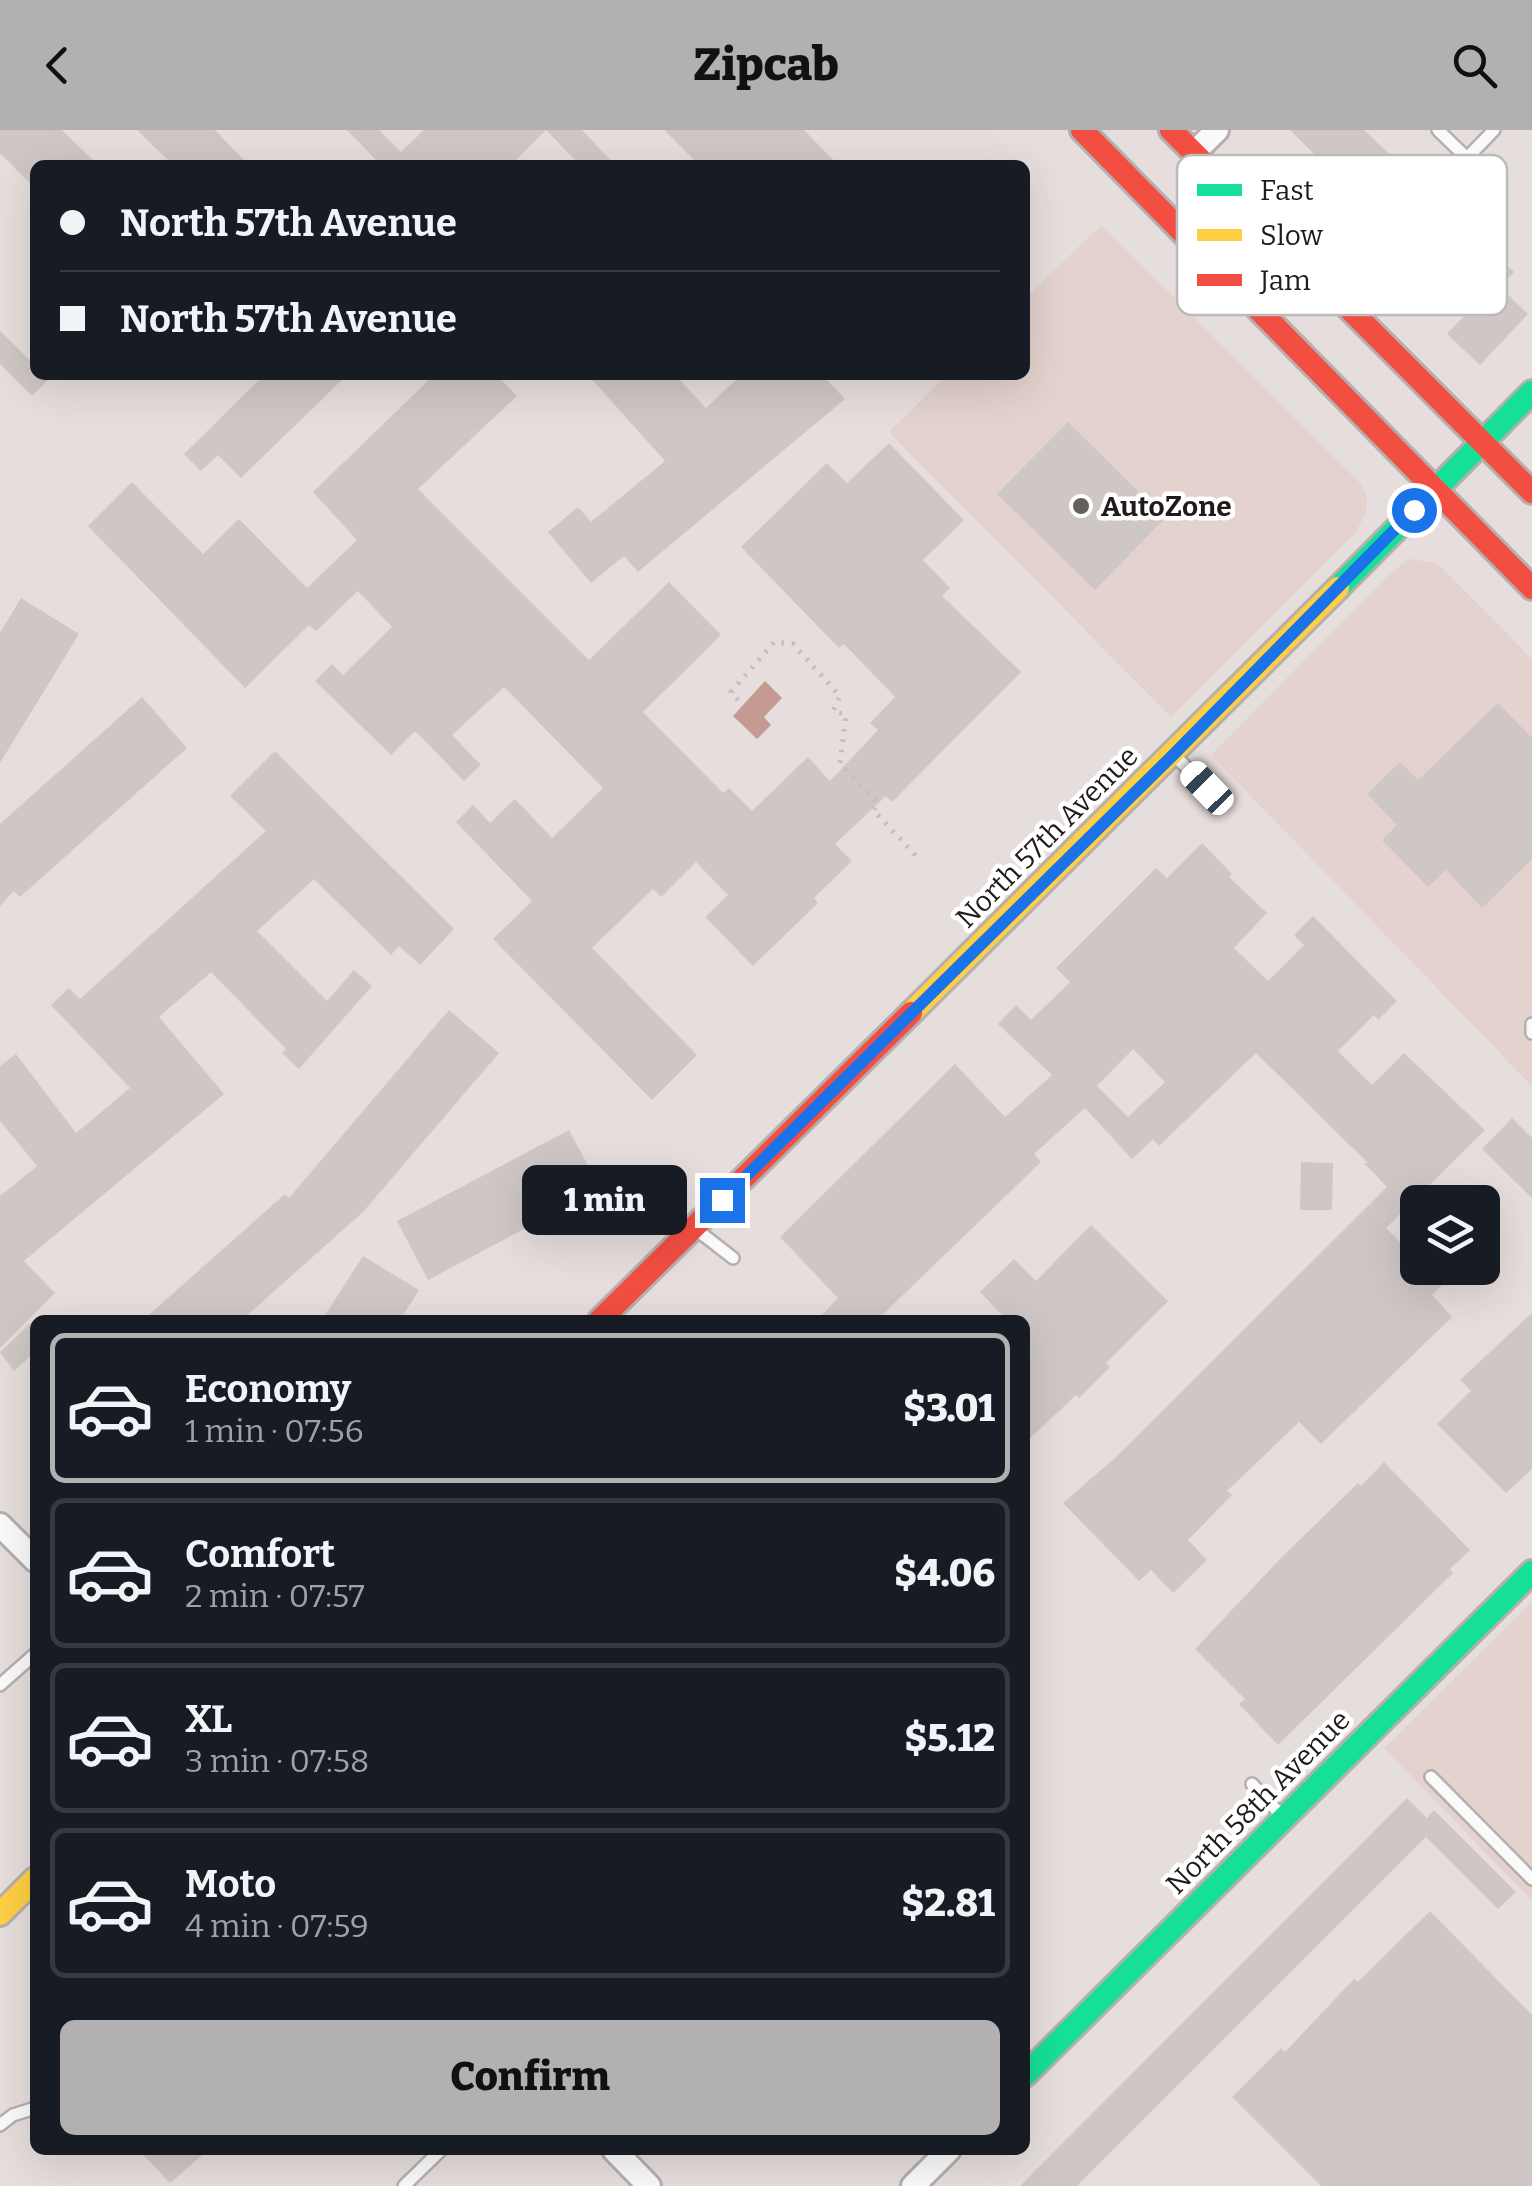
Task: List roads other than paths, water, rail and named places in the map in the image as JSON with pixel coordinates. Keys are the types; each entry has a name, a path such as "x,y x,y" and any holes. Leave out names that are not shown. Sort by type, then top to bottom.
{"street":[{"path":"1082,130 1177,226"},
{"path":"1172,130 1197,155"},
{"path":"1194,152 1216,130"},
{"path":"1265,315 1532,588"},
{"path":"1356,315 1532,492"},
{"name":"North 57th Avenue","path":"605,1315 1174,754 1532,392"},
{"path":"0,1525 30,1555"},
{"name":"North 58th Avenue","path":"1030,2070 1532,1572"},
{"path":"0,1914 30,1884"},
{"path":"619,2155 649,2186"},
{"path":"913,2186 944,2155"}],"lane":[{"path":"1438,130 1464,155"},
{"path":"1470,155 1494,130"},
{"path":"1174,754 1207,788"},
{"path":"1532,1024 1532,1033"},
{"path":"694,1228 734,1258"},
{"path":"0,1685 30,1658"},
{"path":"1432,1777 1532,1879"},
{"path":"1252,1784 1284,1818"},
{"path":"0,2125 30,2110"},
{"path":"404,2186 436,2155"}],"place":[{"name":"AutoZone","path":"1081,506"}]}
